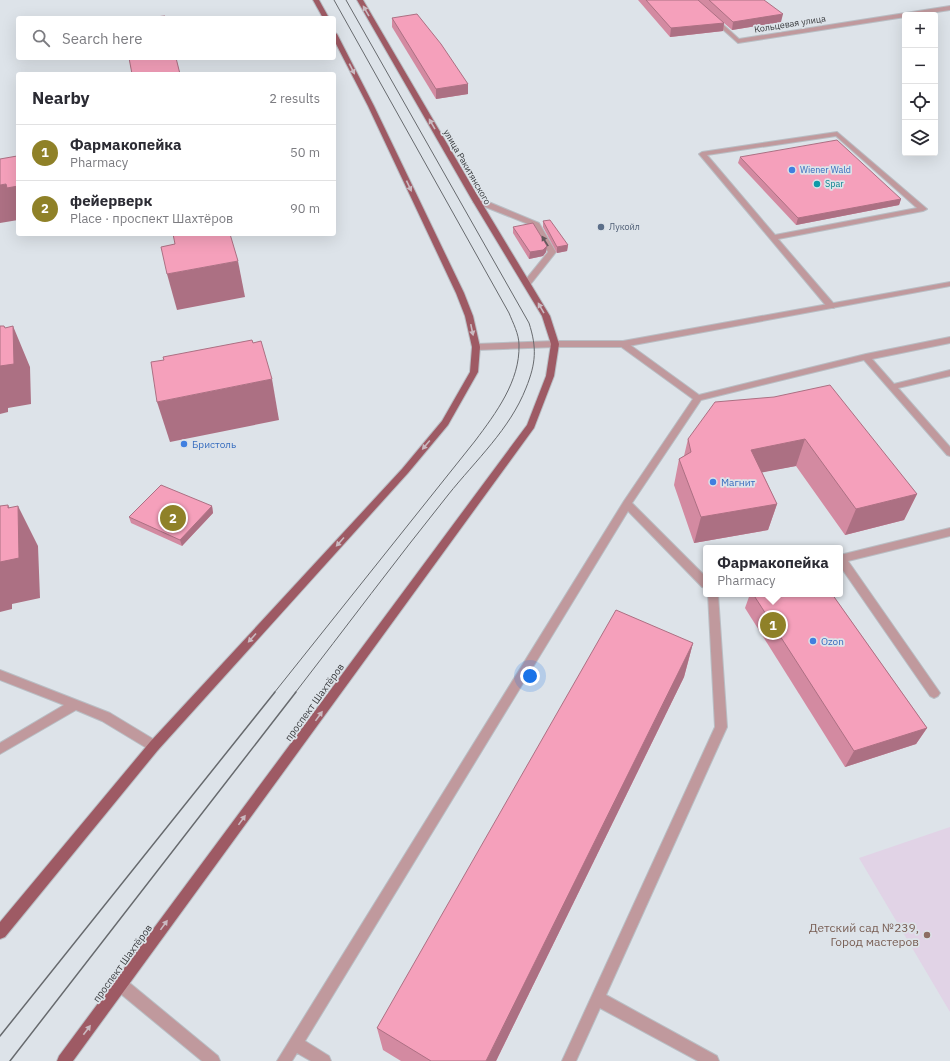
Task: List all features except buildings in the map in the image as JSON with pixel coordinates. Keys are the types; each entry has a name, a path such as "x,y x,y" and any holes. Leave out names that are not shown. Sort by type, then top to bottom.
{"main road":[{"path":"316,0 325,16"},
{"name":"улица Ракитянского","path":"360,0 476,200 546,316 555,344"},
{"path":"0,932 154,746 399,477 445,423 474,372 476,347 469,316 460,293 371,106 336,38"},
{"name":"проспект Шахтёров","path":"64,1061 531,426 550,376 555,344"}],"street":[{"name":"Кольцевая улица","path":"693,0 738,41 902,16"},
{"name":"Кольцевая улица","path":"925,12 950,8"},
{"path":"773,238 923,209 837,134 702,154 773,238 831,306"},
{"path":"476,200 536,225 552,252 527,283"},
{"path":"476,347 555,344 623,344 950,284"},
{"path":"284,1061 627,504 698,398 866,357 950,340"},
{"path":"623,344 698,398"},
{"path":"866,357 950,453"},
{"path":"892,387 950,373"},
{"path":"627,504 703,581"},
{"path":"843,558 950,532"},
{"path":"843,563 934,693"},
{"path":"569,1061 721,727 713,597"},
{"path":"0,675 106,717 154,746"},
{"path":"0,749 76,705"},
{"path":"121,985 213,1061"},
{"path":"597,998 712,1061"},
{"path":"295,1043 324,1061"}],"shaded area":[{"name":"Детский сад №239, Город мастеров","path":"950,827 950,1012 859,858"}],"tram line":[{"path":"274,693 475,441 505,396 516,371 518,358 518,337 509,313 334,0"},
{"path":"295,693 429,519 502,431 526,388 532,371 534,356 532,332 529,323 346,0"},
{"path":"0,1036 275,692"},
{"path":"10,1061 296,692"}],"place":[{"name":"Wiener Wald","path":"792,170"},
{"name":"Spar","path":"817,184"},
{"name":"Лукойл","path":"601,227"},
{"name":"Бристоль","path":"184,444"},
{"name":"Магнит","path":"713,482"},
{"name":"фейерверк","path":"173,518"},
{"name":"Фармакопейка","path":"773,625"},
{"name":"Ozon","path":"813,641"},
{"name":"Детский сад №239, Город мастеров","path":"927,935"}]}
